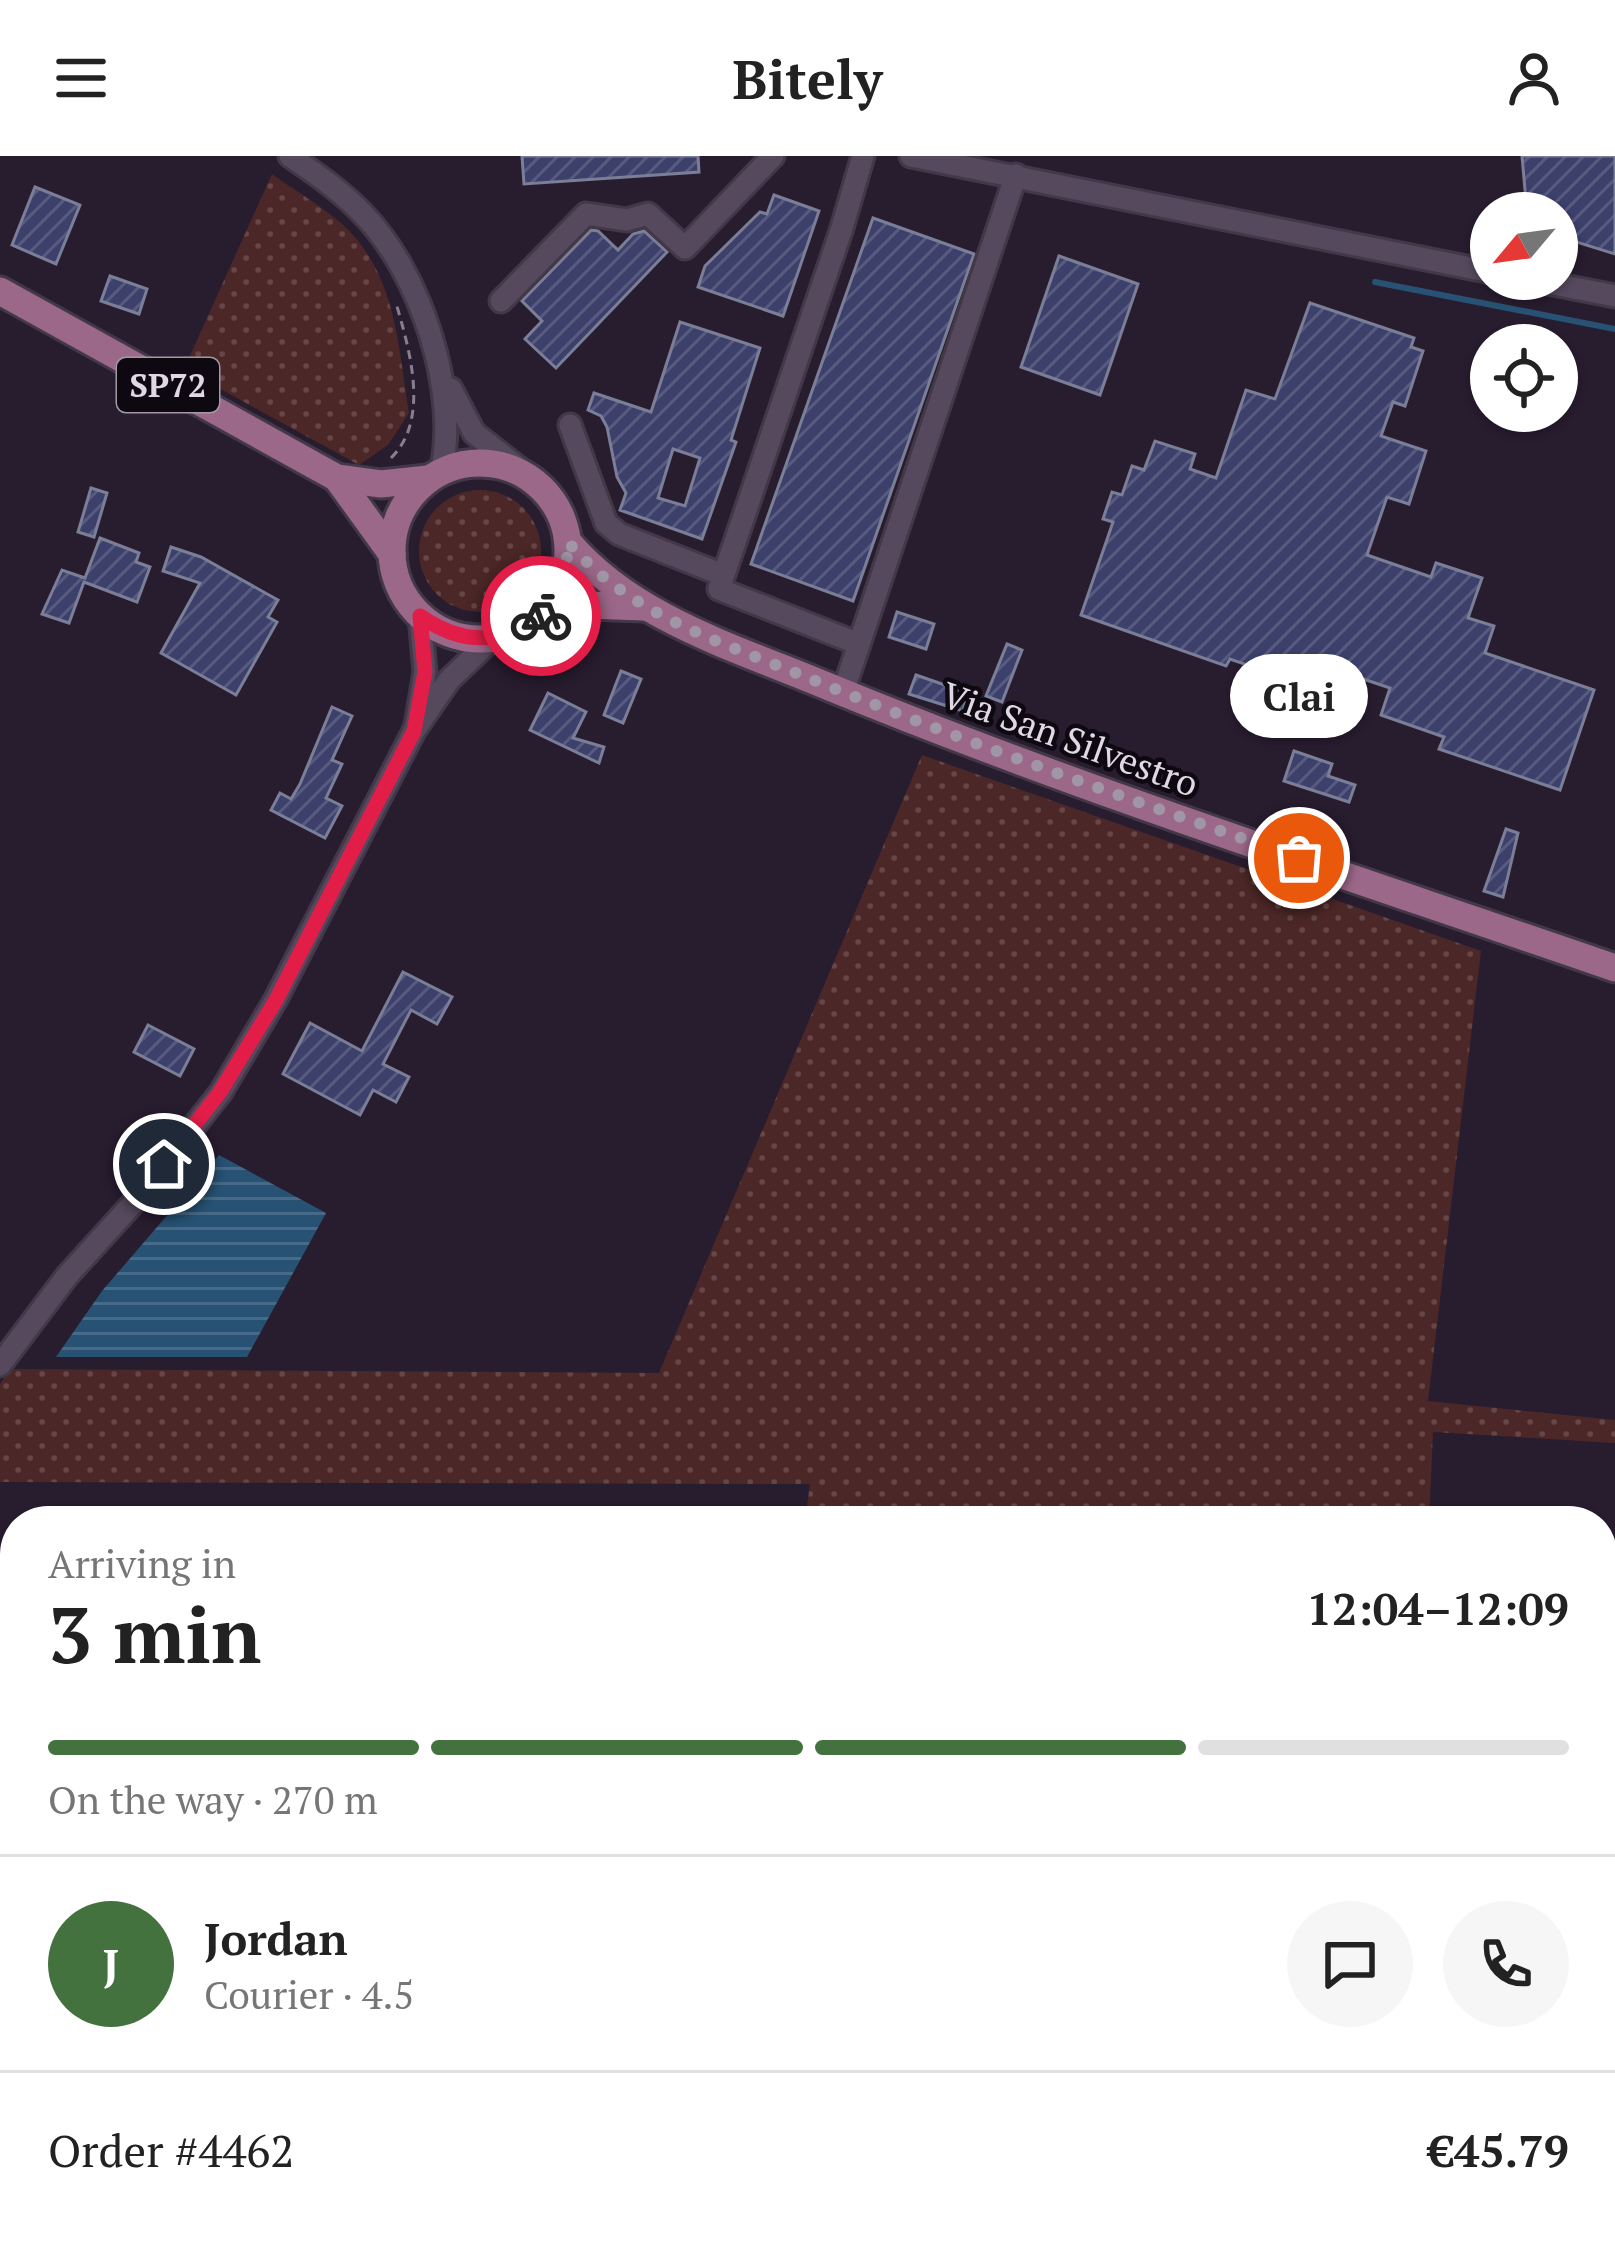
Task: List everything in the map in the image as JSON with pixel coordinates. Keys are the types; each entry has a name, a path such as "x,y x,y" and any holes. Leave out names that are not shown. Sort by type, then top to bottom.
{"main road":[{"name":"SP72","path":"0,291 348,479 381,484 434,475"},
{"path":"488,463 533,480 551,498 568,542 567,569 558,594 542,615 519,631 492,640 466,639 442,631 420,616 395,577 395,525 402,512 434,475 464,464 488,463"},
{"name":"SP72","path":"348,479 392,554"},
{"name":"Via San Silvestro","path":"568,542 595,574 643,607 843,692 984,748 1615,968"},
{"name":"Via San Silvestro","path":"542,615 588,605 643,607"}],"street":[{"path":"290,156 331,184 390,247 416,299 447,408 448,442 434,475"},
{"path":"501,301 586,214 627,220 648,214 685,248 773,156"},
{"path":"859,644 719,589 842,231 863,156"},
{"path":"911,156 1470,268"},
{"path":"843,692 1016,175"},
{"path":"1578,289 1615,296"},
{"path":"434,356 474,433 533,480"},
{"path":"570,425 606,523 619,534 724,575"},
{"path":"414,731 425,672 420,616"},
{"path":"0,1365 67,1276 136,1200 220,1092 276,1000 414,731 449,680 492,640"}],"path":[{"path":"348,479 394,455 414,423 408,345 393,292"}],"shaded area":[{"path":"272,174 333,216 359,242 392,311 409,413 388,445 359,465 184,369"},
{"path":"480,490 503,495 523,508 536,528 541,551 536,574 523,594 503,607 480,612 457,607 437,594 424,574 419,551 424,528 437,508 457,495"},
{"path":"922,755 1481,951 1428,1401 1615,1420 1615,1443 1433,1432 1430,1506 807,1506 810,1484 0,1482 0,1384 10,1369 659,1373"}],"water":[{"path":"219,1155 326,1213 247,1357 56,1357 102,1291"}],"building":[{"path":"522,156 698,156 699,172 524,184"},
{"path":"1522,156 1615,156 1615,254 1578,243 1578,192 1525,192"},
{"path":"35,187 80,205 56,264 12,245"},
{"path":"774,195 819,211 783,316 698,287 705,266 760,212 767,214"},
{"path":"873,218 974,254 853,601 751,564"},
{"path":"591,230 618,250 633,234 644,231 667,252 556,368 525,339 542,321 522,301"},
{"path":"1059,256 1138,284 1100,395 1021,367"},
{"path":"110,276 147,289 139,314 101,301"},
{"path":"1310,303 1414,338 1411,347 1423,351 1405,406 1393,402 1381,436 1426,451 1409,504 1387,497 1367,555 1431,577 1436,563 1482,578 1468,618 1494,626 1485,653 1594,690 1560,790 1439,749 1444,737 1381,715 1390,688 1295,656 1288,679 1230,659 1226,666 1081,615 1113,522 1103,519 1112,492 1122,495 1132,466 1144,470 1155,441 1195,454 1190,469 1216,478 1246,390 1275,399"},
{"path":"680,322 760,348 731,440 736,442 702,539 620,510 626,493 617,477 607,427 601,416 588,410 594,393 651,412","holes":["673,449 700,458 685,506 658,498"]},
{"path":"91,488 107,493 94,537 78,532"},
{"path":"100,538 139,553 136,562 150,567 137,602 84,582 69,623 42,614 62,570 85,578"},
{"path":"171,547 201,557 278,600 268,617 277,622 236,695 161,653 200,583 163,571"},
{"path":"897,612 934,624 926,649 889,637"},
{"path":"1007,644 1022,650 1002,702 986,696"},
{"path":"621,671 641,679 623,723 604,715"},
{"path":"916,675 968,693 963,711 909,694"},
{"path":"548,693 586,712 573,738 604,747 599,763 530,730"},
{"path":"332,707 352,716 332,760 342,764 326,798 342,806 325,838 271,810 280,793 291,799 300,784"},
{"path":"1294,751 1332,764 1328,776 1355,785 1349,802 1284,781"},
{"path":"1506,829 1518,833 1503,897 1484,891"},
{"path":"403,972 452,997 437,1024 411,1010 383,1064 409,1077 396,1102 373,1090 360,1115 283,1074 310,1023 362,1051"},
{"path":"148,1025 194,1049 180,1076 134,1052"}],"waterway":[{"path":"1375,282 1615,329"}],"way so far":[{"path":"541,616 558,594 567,569 568,542 595,574 643,607 984,748 1299,858"}],"place":[{"name":"Clai","path":"1299,858"}],"route":[{"path":"164,1164 220,1092 276,1000 414,731 425,672 420,616 466,639 492,640 519,631 541,616"}]}
